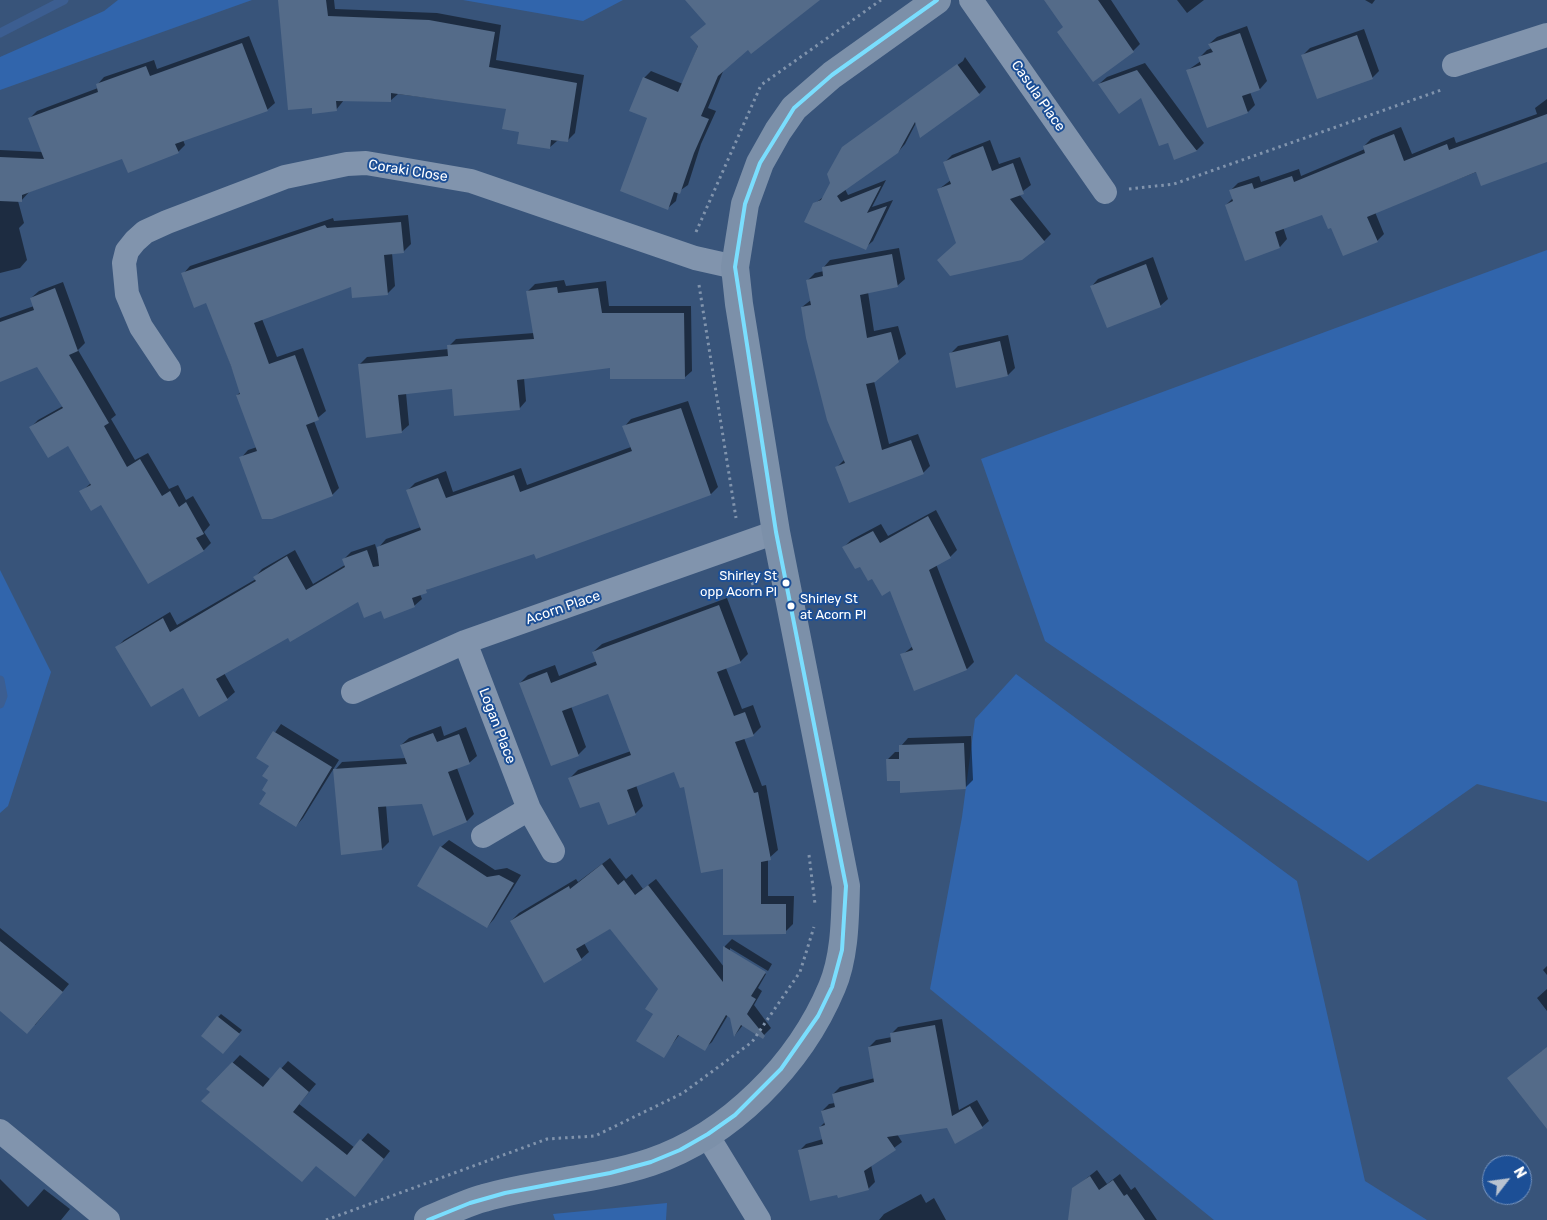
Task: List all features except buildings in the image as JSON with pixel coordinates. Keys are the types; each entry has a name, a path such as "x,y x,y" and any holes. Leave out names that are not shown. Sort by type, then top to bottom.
{"street":[{"path":"428,1220 484,1198 615,1172 652,1162 708,1135 747,1104 797,1050 833,986 845,923 846,886 776,532 739,304 735,266 745,204 760,163 794,108 832,75 937,0"},
{"name":"Casula Place","path":"971,0 1105,192"},
{"path":"1454,65 1547,35"},
{"name":"Coraki Close","path":"169,368 133,311 125,278 124,263 127,251 145,232 167,222 285,177 347,164 366,163 471,181 695,258 735,266"},
{"name":"Acorn Place","path":"353,692 465,642 776,532"},
{"name":"Logan Place","path":"465,642 529,809 553,851"},
{"path":"483,836 529,809"},
{"path":"0,1131 108,1220"},
{"path":"708,1135 759,1220"}],"path":[{"path":"762,602 745,568 740,546 695,258 696,227 761,85 881,0"},
{"path":"1105,192 1174,184 1450,87 1454,65"},
{"path":"807,847 816,908"},
{"path":"326,1220 547,1139 595,1136 683,1093 752,1042 800,972 814,926"}],"shaded area":[{"path":"118,0 252,0 0,90 0,57 104,11"},
{"path":"463,0 623,0 583,21"},
{"path":"1547,250 1547,802 1477,784 1368,861 1045,641 981,459"},
{"path":"0,570 51,672 8,806 0,813"},
{"path":"1016,674 1297,881 1365,1181 1427,1220 1214,1220 930,989 962,817 975,719"},
{"path":"667,1203 666,1220 555,1220 553,1214"}],"waterway":[{"path":"0,33 64,0"},
{"path":"0,680 3,696 0,704"}],"transit line":[{"path":"428,1220 470,1203 505,1193 610,1173 651,1162 680,1150 708,1134 735,1115 781,1069 818,1016 832,987 842,950 846,886 776,532 735,267 745,204 760,163 794,108 832,75 937,0"}],"place":[{"name":"Shirley St opp Acorn Pl","path":"786,583"},
{"name":"Shirley St at Acorn Pl","path":"791,606"}]}
